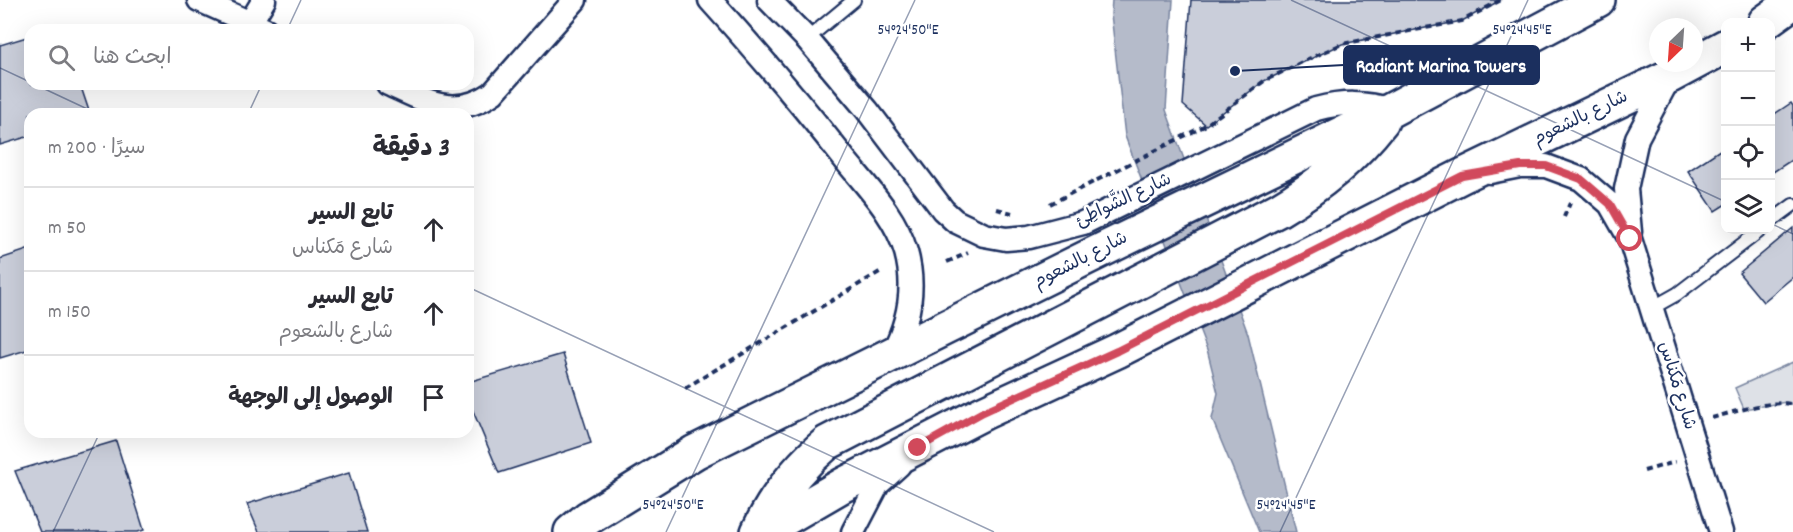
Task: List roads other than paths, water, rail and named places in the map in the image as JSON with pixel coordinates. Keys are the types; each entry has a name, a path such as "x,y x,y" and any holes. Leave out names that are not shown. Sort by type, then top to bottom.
{"main road":[{"name":"شارع بالشعوم","path":"571,532 588,518 695,452 1391,110 1598,0"},
{"path":"1772,18 1793,2"},
{"name":"شارع بالشعوم","path":"760,532 843,485 918,448 983,412 1117,351 1462,176 1670,76 1721,48"},
{"path":"760,532 766,514 793,476 827,443 1278,210 1329,176 1352,156 1391,110"}],"street":[{"path":"199,0 253,24"},
{"path":"258,24 264,0"},
{"path":"402,90 436,105 448,107 460,107 483,100 493,93 575,0"},
{"path":"710,0 830,140 894,224 906,252 911,285 907,321 892,354"},
{"name":"شارع الشَّواطِئ","path":"769,0 807,39 867,110 943,210 955,221 984,235 1006,239 1029,237 1083,223 1316,108 1353,103 1391,110"},
{"path":"1775,18 1793,10"},
{"name":"شارع مَكناس","path":"1630,239 1626,189 1637,138 1670,76"},
{"name":"شارع مَكناس","path":"1462,176 1520,166 1546,166 1581,179 1610,204 1630,239 1721,532"},
{"path":"853,532 878,484 918,448"}],"lane":[{"path":"807,39 854,0"},
{"path":"1775,218 1793,205"},
{"path":"1652,308 1677,294 1756,234"}],"water":[{"path":"1112,0 1173,0 1166,110 1248,334 1296,532 1259,532 1212,419 1218,393 1208,353 1125,136 1111,14"}],"place":[{"name":"Radiant Marina Towers","path":"1235,71"}]}
